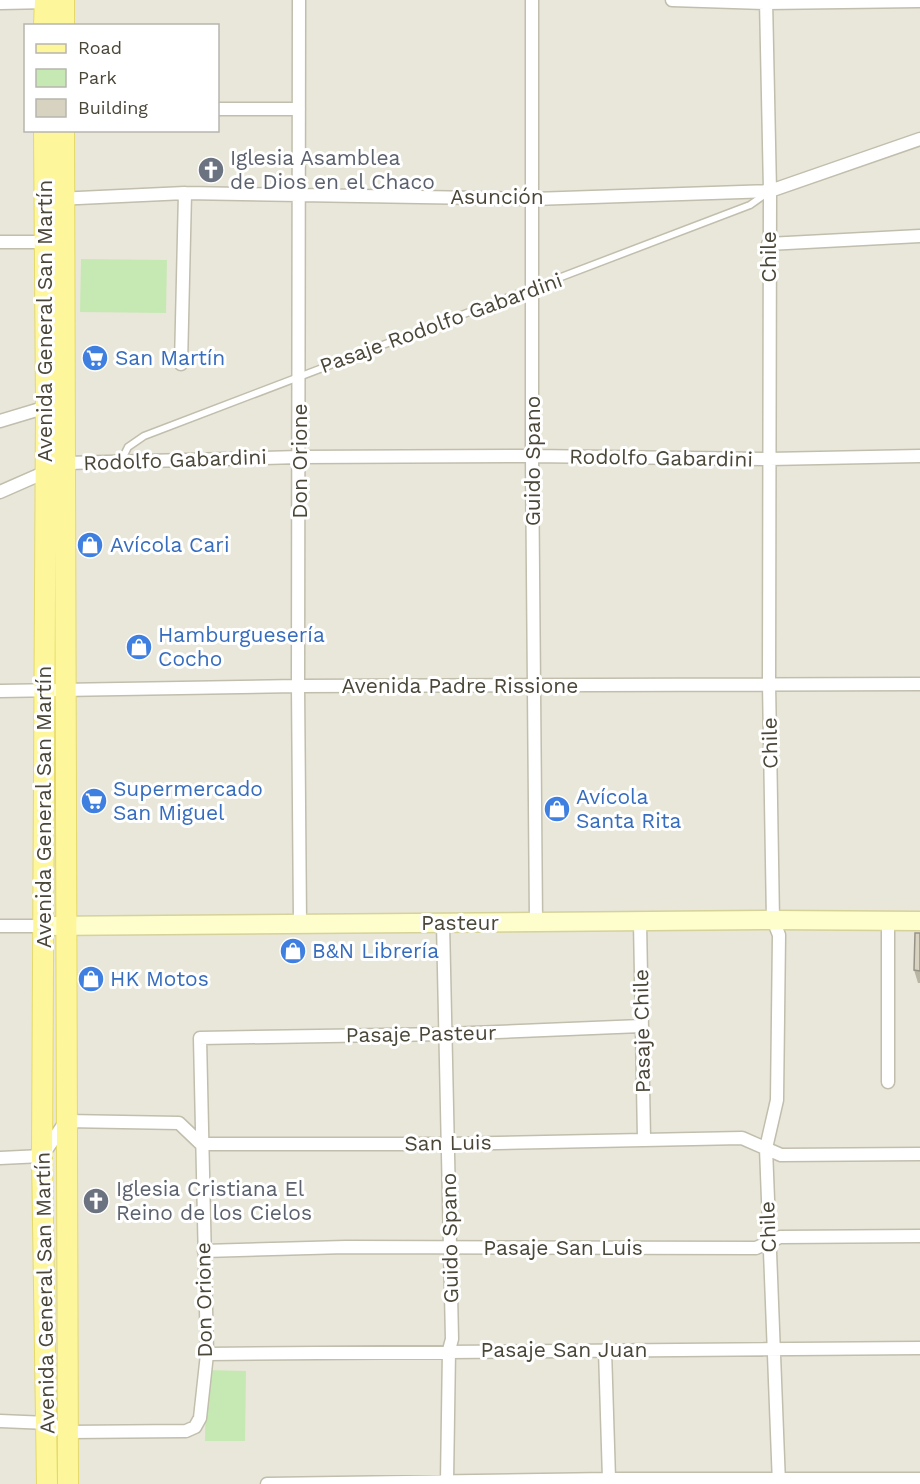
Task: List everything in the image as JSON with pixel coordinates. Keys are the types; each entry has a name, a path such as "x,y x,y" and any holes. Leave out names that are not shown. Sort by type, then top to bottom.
{"main road":[{"path":"45,24 54,1"},
{"path":"54,1 63,24"},
{"name":"Avenida General San Martín","path":"44,132 54,199"},
{"name":"Avenida General San Martín","path":"64,132 54,199 45,475 66,927 68,1484"},
{"name":"Avenida General San Martín","path":"46,1484 48,1423 42,1156 44,926 66,463 66,407 53,242"}],"street":[{"name":"Don Orione","path":"299,0 300,922"},
{"name":"Guido Spano","path":"532,0 532,456 537,922"},
{"path":"672,0 920,1"},
{"path":"0,3 54,1"},
{"name":"Chile","path":"766,1 770,190 768,244 769,683 773,920 779,935 777,1100 766,1148 779,1482"},
{"path":"219,109 299,109"},
{"name":"Asunción","path":"54,199 185,194 533,199 770,190 920,140"},
{"path":"180,364 185,194"},
{"path":"768,244 920,236"},
{"path":"0,242 53,242"},
{"path":"0,421 46,406 66,407"},
{"name":"Rodolfo Gabardini","path":"45,475 66,463 300,457 532,456 769,459 920,456"},
{"path":"0,492 45,475"},
{"name":"Avenida Padre Rissione","path":"0,691 298,686 920,684"},
{"name":"Pasteur","path":"0,926 66,927 300,922 920,921"},
{"name":"Pasaje Chile","path":"640,922 644,1139"},
{"path":"888,922 888,1082"},
{"name":"Guido Spano","path":"443,923 452,1339 448,1350 447,1481"},
{"name":"Pasaje Pasteur","path":"200,1038 447,1034 641,1026"},
{"name":"Don Orione","path":"67,1432 186,1431 195,1427 200,1418 207,1354 200,1038"},
{"path":"0,1158 42,1156 66,1121 179,1123 201,1144"},
{"name":"San Luis","path":"201,1144 448,1144 742,1138 781,1155 920,1154"},
{"name":"Pasaje San Luis","path":"204,1251 346,1247 756,1248 780,1237 920,1236"},
{"name":"Pasaje San Juan","path":"207,1354 448,1350 920,1348"},
{"path":"605,1350 609,1479"},
{"path":"0,1421 48,1423 67,1432"},
{"path":"267,1484 546,1482 609,1479 779,1482 920,1479"}],"lane":[{"name":"Pasaje Rodolfo Gabardini","path":"120,463 128,447 144,436 750,206 770,190"}],"shaded area":[{"path":"0,0 920,0 920,1484 0,1484"}],"green space":[{"path":"81,259 167,260 166,313 80,312"},
{"path":"206,1370 246,1371 245,1441 205,1441"}],"building":[{"path":"915,933 920,933 920,971 914,970"}],"place":[{"name":"Iglesia Asamblea de Dios en el Chaco","path":"211,170"},
{"name":"San Martín","path":"95,358"},
{"name":"Avícola Cari","path":"90,545"},
{"name":"Hamburguesería Cocho","path":"139,647"},
{"name":"Supermercado San Miguel","path":"94,801"},
{"name":"Avícola Santa Rita","path":"557,809"},
{"name":"B&N Librería","path":"293,951"},
{"name":"HK Motos","path":"91,979"},
{"name":"Iglesia Cristiana El Reino de los Cielos","path":"96,1201"}]}
